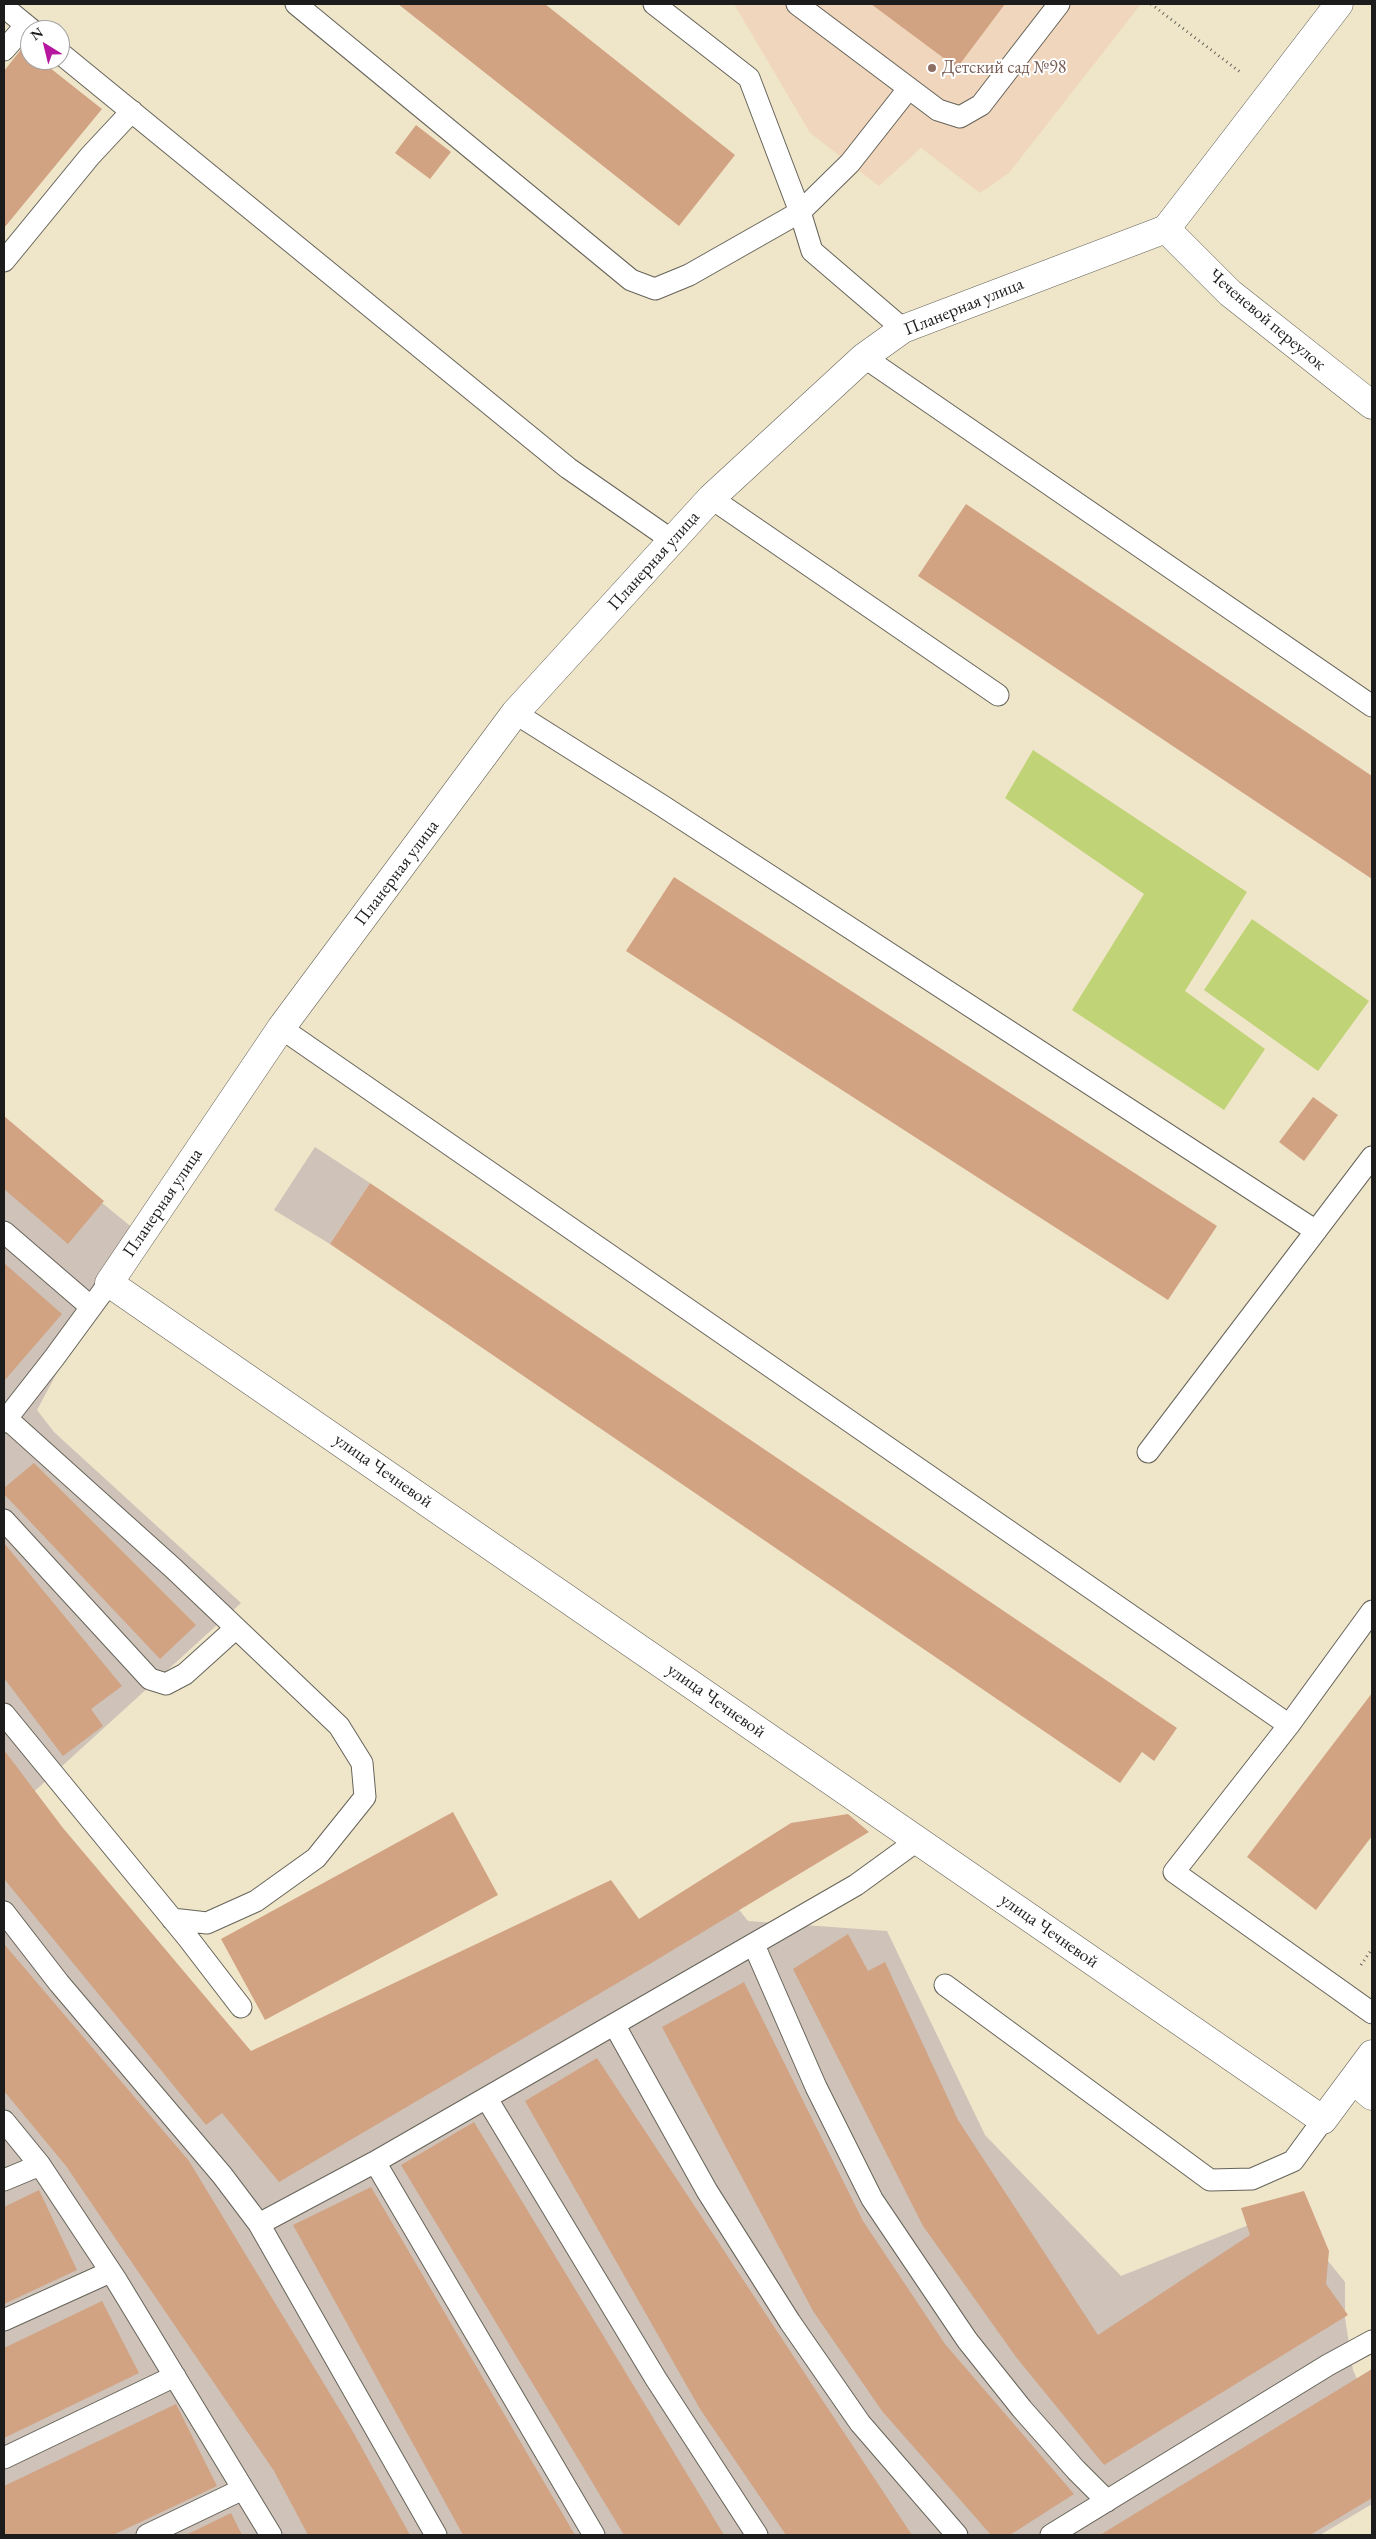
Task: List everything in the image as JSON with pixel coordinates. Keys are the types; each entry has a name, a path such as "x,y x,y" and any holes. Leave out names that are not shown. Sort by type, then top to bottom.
{"street":[{"path":"1166,229 1339,4"},
{"name":"Планерная улица","path":"109,1283 281,1028 515,713 712,498 864,357 903,329 1166,229"},
{"name":"Чеченевой переулок","path":"1166,229 1230,293 1372,405"},
{"name":"улица Чечневой","path":"109,1283 1323,2120"},
{"path":"1323,2120 1363,2088 1372,2054"}],"lane":[{"path":"296,4 631,280 655,289 689,275 800,212 850,163 909,88"},
{"path":"654,4 749,78 800,212 812,251 903,329"},
{"path":"797,4 938,110 960,117 980,106 1059,4"},
{"path":"4,7 20,21"},
{"path":"4,50 20,35"},
{"path":"70,61 568,468 673,541"},
{"path":"4,261 90,156 132,111"},
{"path":"864,357 1372,706"},
{"path":"712,498 998,696"},
{"path":"515,713 1316,1231"},
{"path":"281,1028 1289,1725"},
{"path":"1148,1452 1372,1157"},
{"path":"4,1232 91,1307"},
{"path":"109,1283 5,1419 173,1568 340,1726 362,1763 365,1797 316,1858 256,1901 207,1923 172,1919"},
{"path":"4,1520 150,1679 166,1684 185,1674 236,1628"},
{"path":"1372,1611 1289,1725 1174,1872 1372,2013"},
{"path":"4,1714 241,2006"},
{"path":"260,2224 487,2099 754,1945 856,1885 918,1840"},
{"path":"4,1912 59,1983 222,2175 260,2224 436,2535"},
{"path":"754,1945 816,2087 872,2199 968,2340 1022,2409 1076,2470 1107,2501"},
{"path":"945,1985 1210,2180 1252,2179 1294,2160 1323,2120"},
{"path":"615,2026 707,2191 790,2322 860,2423 956,2535"},
{"path":"487,2099 656,2379 757,2535"},
{"path":"4,2121 40,2165 110,2272 270,2535"},
{"path":"375,2162 594,2535"},
{"path":"4,2180 40,2165"},
{"path":"4,2320 110,2272"},
{"path":"1051,2535 1319,2370 1372,2341"},
{"path":"4,2458 175,2376"},
{"path":"147,2535 243,2489"}],"path":[{"path":"1151,4 1270,94"}],"shaded area":[{"name":"Детский сад №98","path":"734,4 1141,4 1009,173 980,193 921,148 879,186 810,133"},
{"path":"4,1123 134,1229 37,1410 54,1432 241,1603 4,1819"},
{"path":"315,1147 370,1183 330,1244 274,1210"},
{"path":"4,1819 279,2123 716,1881 748,1921 887,1931 985,2135 1121,2276 1266,2218 1303,2230 1345,2282 1345,2318 1353,2370 1372,2411 1372,2504 1320,2535 355,2535 342,2511 354,2535 4,2535"}],"green space":[{"path":"1033,750 1247,892 1185,991 1265,1049 1224,1110 1072,1010 1144,894 1005,798"},
{"path":"1252,919 1369,1001 1318,1071 1204,990"}],"building":[{"path":"398,4 545,4 735,155 679,226"},
{"path":"871,4 1005,4 957,68"},
{"path":"20,51 20,70 53,70 102,109 4,228 4,71"},
{"path":"416,125 451,152 430,179 395,153"},
{"path":"966,504 1372,776 1372,879 918,576"},
{"path":"674,877 1217,1226 1168,1300 626,951"},
{"path":"1313,1097 1338,1115 1304,1161 1279,1142"},
{"path":"4,1116 104,1201 68,1244 4,1189"},
{"path":"370,1183 1177,1728 1154,1761 1142,1752 1120,1783 330,1244"},
{"path":"4,1263 62,1314 4,1381"},
{"path":"34,1463 196,1625 160,1659 4,1494 4,1488"},
{"path":"4,1543 122,1686 91,1709 103,1726 63,1756 4,1678"},
{"path":"1372,1693 1372,1836 1316,1910 1247,1857"},
{"path":"4,1750 63,1828 251,2051 611,1880 639,1919 791,1823 848,1814 869,1832 643,1968 279,2182 222,2113 206,2125 4,1879"},
{"path":"453,1812 498,1895 265,2020 221,1939"},
{"path":"848,1934 868,1971 885,1962 958,2120 1098,2335 1250,2235 1241,2208 1304,2191 1329,2251 1326,2284 1348,2315 1104,2465 1016,2357 923,2226 793,1969"},
{"path":"4,1944 189,2161 352,2430 410,2535 308,2535 274,2471 66,2166 4,2091"},
{"path":"744,1982 863,2221 945,2344 1074,2494 1010,2535 991,2535 882,2411 813,2311 662,2027"},
{"path":"597,2058 912,2535 786,2535 700,2409 525,2101"},
{"path":"474,2122 724,2535 624,2535 401,2165"},
{"path":"371,2187 575,2535 463,2535 293,2225"},
{"path":"39,2190 77,2270 4,2304 4,2207"},
{"path":"102,2301 139,2373 4,2438 4,2348"},
{"path":"1372,2369 1372,2498 1310,2535 1100,2535"},
{"path":"176,2404 217,2486 113,2535 4,2535 4,2486"},
{"path":"231,2513 242,2535 186,2535"}],"place":[{"name":"Детский сад №98","path":"932,68"}]}
